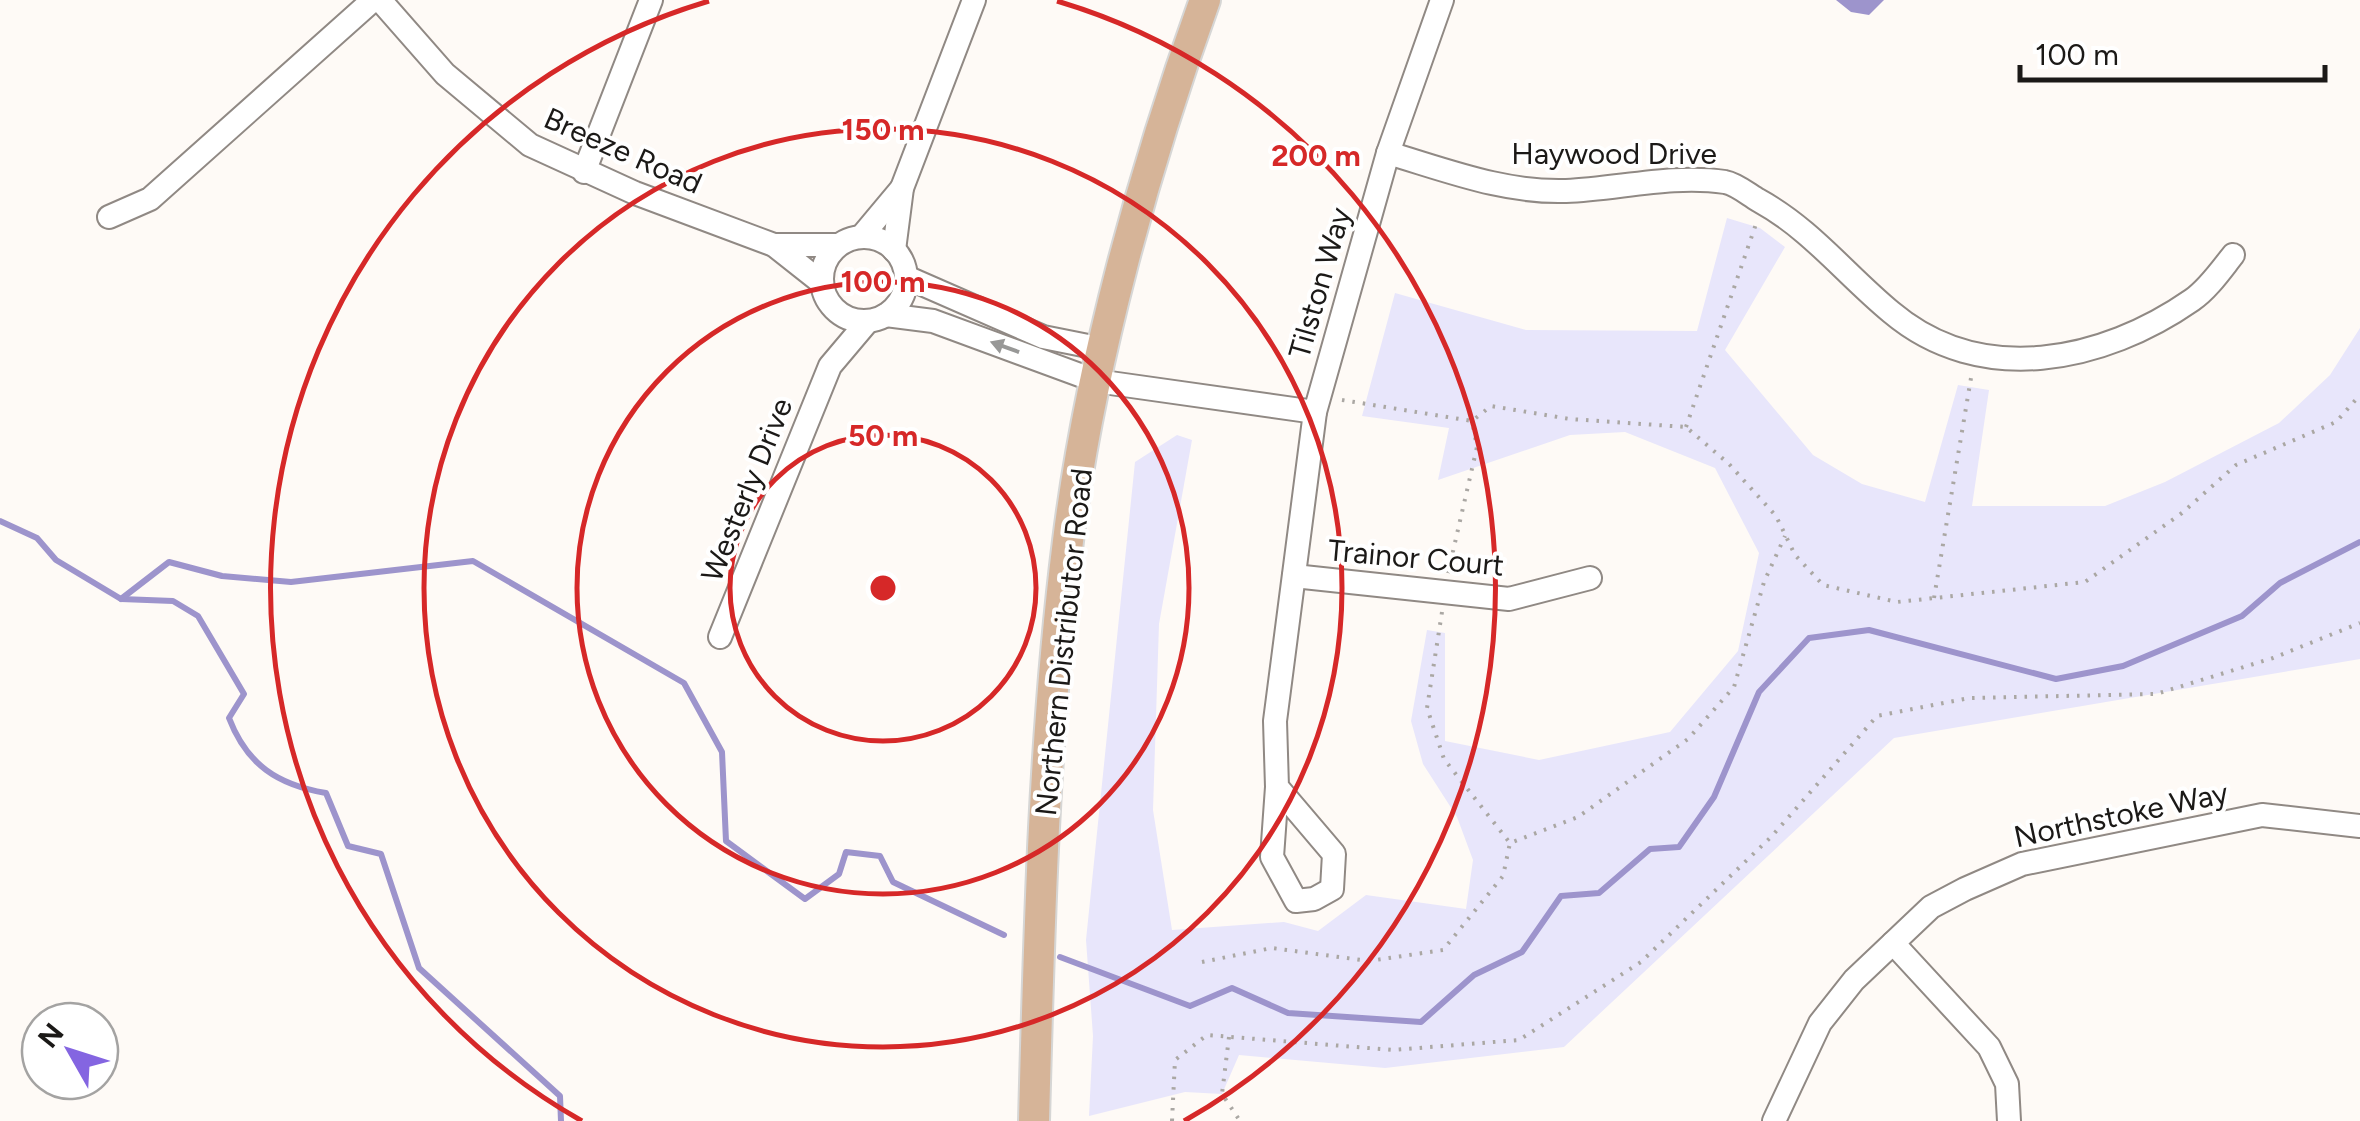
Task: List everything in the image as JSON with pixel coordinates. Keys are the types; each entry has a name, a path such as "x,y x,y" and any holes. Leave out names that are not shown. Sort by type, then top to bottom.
{"main road":[{"name":"Northern Distributor Road","path":"1034,1121 1040,913 1063,590 1103,349 1162,134 1205,0"}],"street":[{"name":"Breeze Road","path":"376,0 445,74 530,145 584,172 774,246 822,283"},
{"path":"109,217 150,199 376,0"},
{"path":"584,172 651,0"},
{"path":"877,318 897,306 906,277 894,250 902,188 974,0"},
{"name":"Tilston Way","path":"1278,787 1334,854 1332,890 1314,899 1296,901 1272,857 1278,787 1276,721 1317,404 1388,153 1442,0"},
{"name":"Haywood Drive","path":"1388,153 1510,188 1566,190 1644,181 1728,182 1820,242 1894,316 1975,358 2046,358 2123,341 2196,298 2233,255"},
{"path":"902,188 861,237 838,246 825,262 822,283 833,308 855,321 933,321 1096,381 1317,404"},
{"path":"861,237 879,240 894,250"},
{"name":"Breeze Road","path":"774,246 838,246"},
{"path":"906,277 1042,337 1103,349"},
{"name":"Westerly Drive","path":"720,637 830,366 833,308"},
{"name":"Westerly Drive","path":"830,366 877,318"},
{"name":"Trainor Court","path":"1294,576 1509,599 1590,578"},
{"name":"Northstoke Way","path":"1774,1121 1820,1023 1854,980 1931,908 2022,864 2262,815 2360,826"},
{"path":"1893,944 1989,1048 2007,1084 2009,1121"}],"path":[{"path":"1686,427 1714,334 1764,203"},
{"path":"1934,598 1975,358"},
{"path":"1317,404 1472,422 1492,406 1570,419 1686,427 1730,464 1776,516 1795,555 1823,585 1896,602 2085,582 2182,513 2236,465 2336,422 2360,395"},
{"path":"1472,422 1477,447 1456,524 1427,708 1444,760 1510,843"},
{"path":"1510,843 1578,817 1622,790 1688,739 1734,687 1764,582 1785,535"},
{"path":"1172,1121 1174,1060 1207,1035 1393,1050 1519,1040 1640,962 1772,836 1877,716 1969,698 2156,694 2273,658 2360,623"},
{"path":"1202,962 1272,948 1368,961 1442,950 1503,876 1510,843"},
{"path":"1229,1037 1222,1094 1240,1121"}],"shaded area":[{"path":"1836,0 1884,0 1869,15 1851,12"},
{"path":"1727,218 1760,228 1785,247 1725,350 1813,455 1862,484 1925,502 1958,385 1989,390 1972,506 2105,506 2165,482 2279,423 2330,375 2360,328 2360,659 1894,738 1564,1047 1385,1068 1239,1055 1222,1094 1185,1092 1089,1116 1093,1036 1086,940 1135,462 1177,435 1192,440 1159,624 1153,810 1172,930 1284,922 1318,931 1366,895 1466,909 1473,860 1457,817 1423,764 1411,721 1427,630 1445,633 1445,741 1539,760 1670,732 1738,651 1759,553 1715,468 1625,432 1570,435 1438,480 1449,428 1362,416 1395,293 1526,330 1697,331"}],"waterway":[{"path":"0,521 37,538 56,560 121,599 173,601 198,616 244,694 229,718 245,748 279,778 326,793 348,846 381,854 419,968 560,1096 561,1121"},
{"path":"1060,957 1190,1006 1232,988 1288,1013 1421,1022 1474,975 1522,952 1561,896 1599,893 1650,849 1679,847 1714,797 1759,692 1809,638 1869,630 2056,679 2123,666 2242,616 2280,583 2360,542"},
{"path":"121,599 169,562 222,576 291,582 473,561 684,683 722,752 726,841 805,899 839,874 846,852 880,856 893,882 1004,935"}]}
